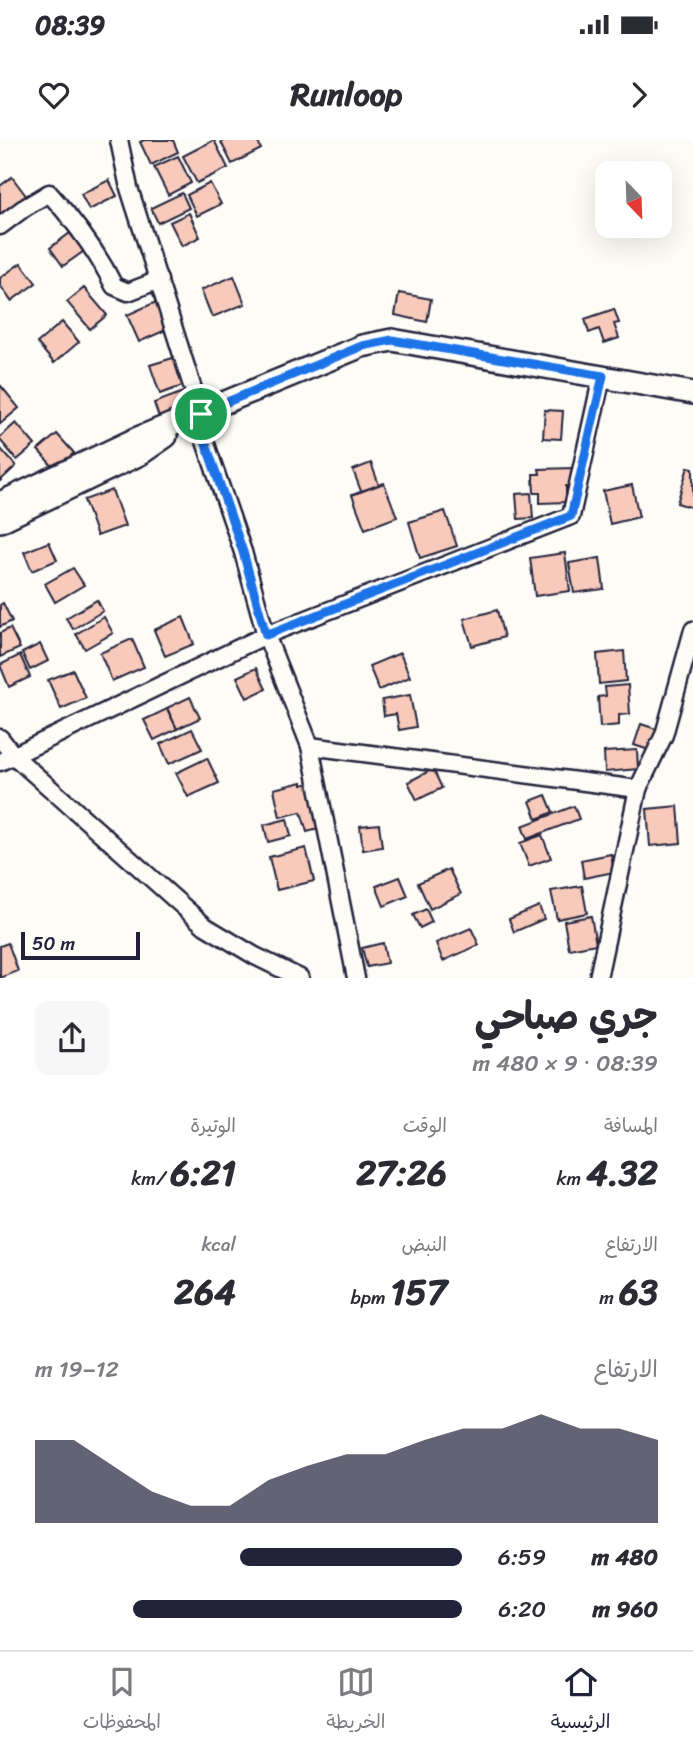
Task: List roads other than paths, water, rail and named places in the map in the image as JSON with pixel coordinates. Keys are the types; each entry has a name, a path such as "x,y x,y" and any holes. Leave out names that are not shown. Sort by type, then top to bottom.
{"street":[{"path":"119,140 129,188 243,552 266,635 310,746 356,978"},
{"path":"0,226 50,193 102,261 114,286 128,292 159,280"},
{"path":"0,503 138,438 362,346 392,340 693,393"},
{"path":"7,759 266,635 571,516 603,376"},
{"path":"0,520 140,454 199,414"},
{"path":"598,978 638,789 664,734 693,630"},
{"path":"0,738 7,759 205,926 255,956 300,978"},
{"path":"310,746 638,789"}]}
